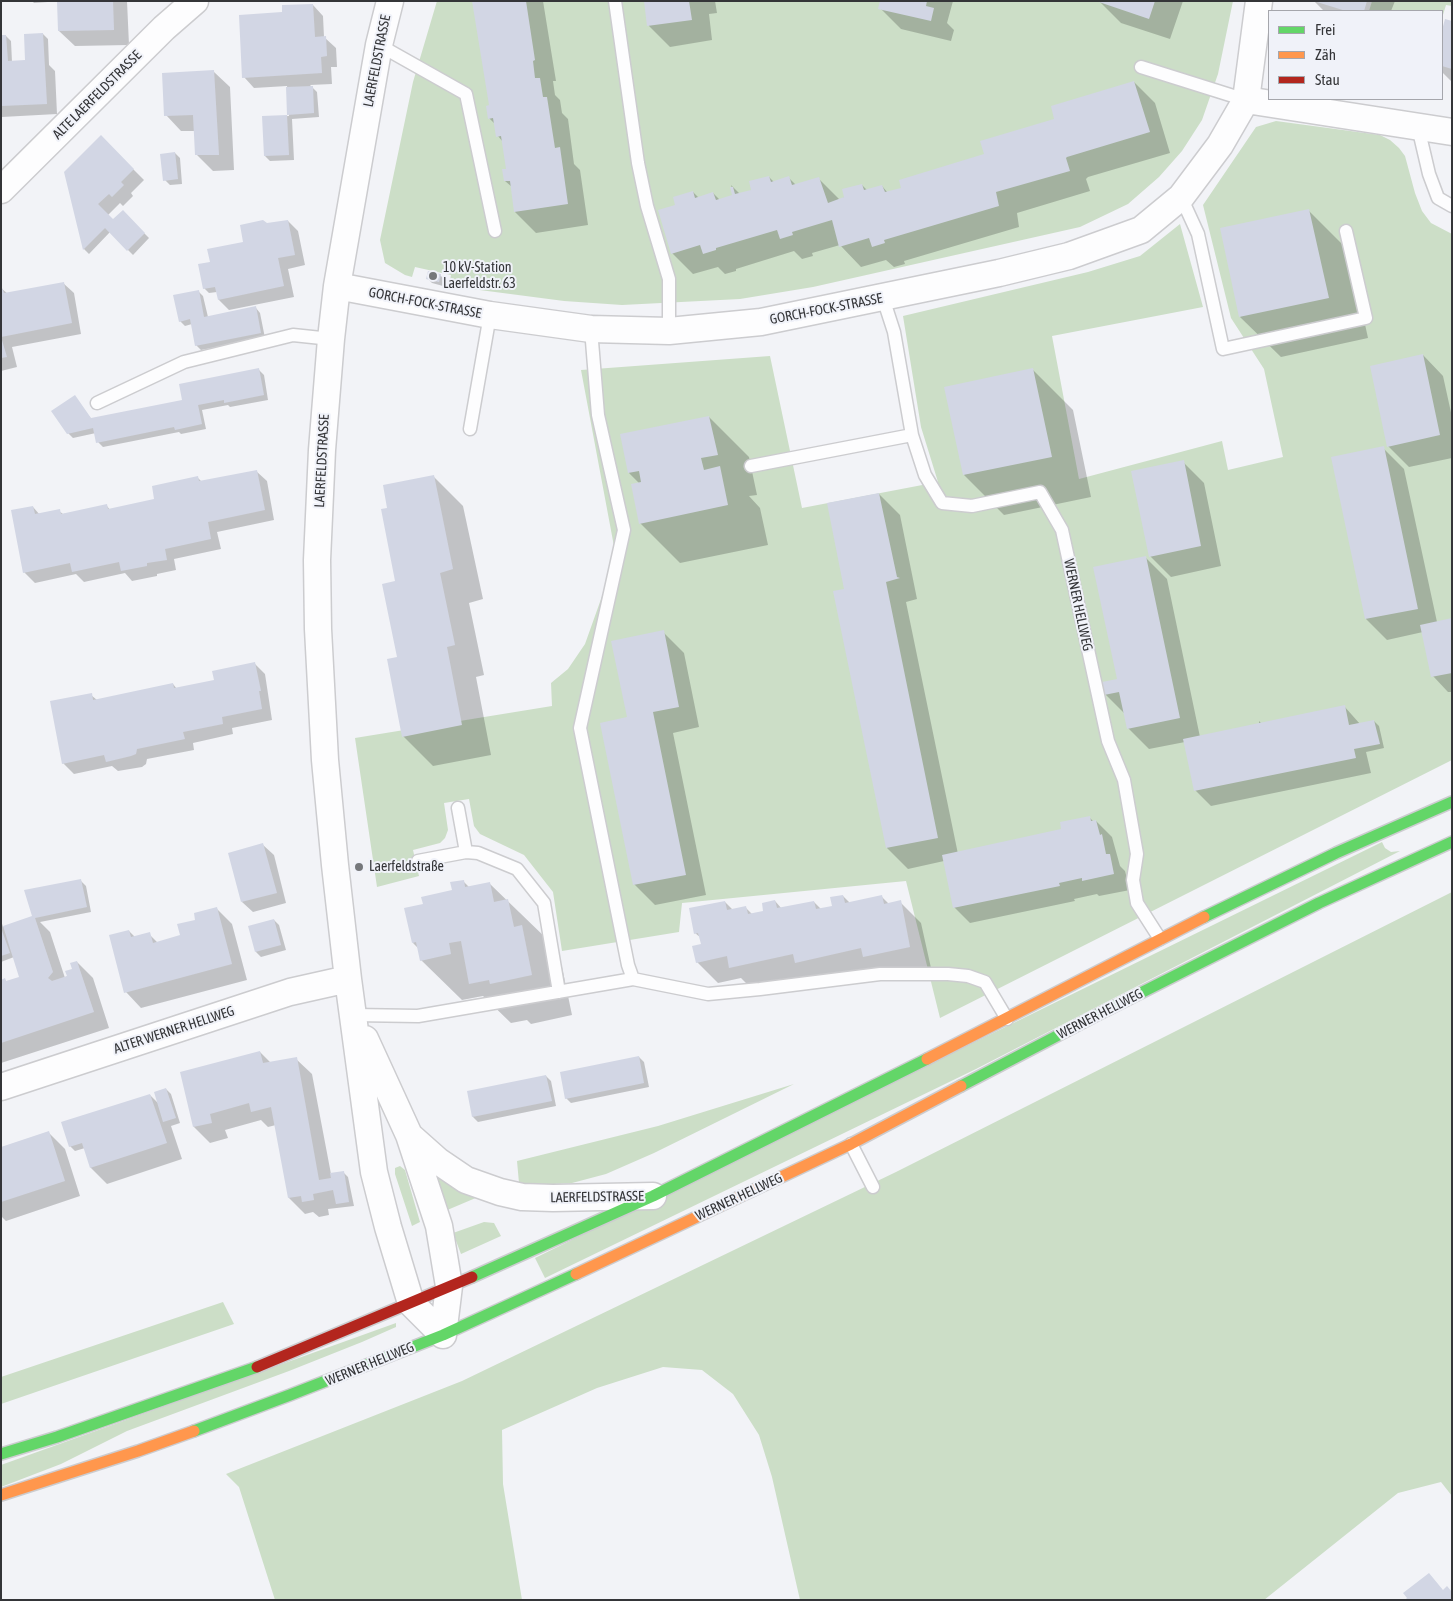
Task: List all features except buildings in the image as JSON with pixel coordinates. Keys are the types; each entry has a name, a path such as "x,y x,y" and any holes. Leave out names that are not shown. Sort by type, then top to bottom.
{"main road":[{"path":"1,1454 66,1434 268,1363 520,1257 653,1196 1007,1019 1160,939 1336,853 1452,802"},
{"name":"WERNER HELLWEG","path":"1,1495 138,1451 290,1395 443,1335 851,1144 1086,1021 1276,925 1452,842"}],"street":[{"name":"ALTE LAERFELDSTRASSE","path":"1,190 164,28 195,1"},
{"name":"LAERFELDSTRASSE","path":"390,1 379,45 337,286 330,339 317,560 318,629 325,760 348,979 374,1172 411,1303 443,1335"},
{"name":"GORCH-FOCK-STRASSE","path":"337,286 490,316 591,329 669,331 761,322 883,298 1069,256 1141,230 1181,197 1220,145 1246,100 1259,1"},
{"path":"1246,100 1452,132"},
{"name":"ALTER WERNER HELLWEG","path":"1,1086 290,992 348,979"},
{"name":"LAERFELDSTRASSE","path":"354,1015 409,1135 439,1226 449,1286 443,1335"},
{"name":"LAERFELDSTRASSE","path":"409,1135 438,1161 466,1180 500,1192 522,1197 553,1198 653,1196"}],"lane":[{"path":"614,1 646,206 669,279 669,331"},
{"path":"379,45 466,94 495,231"},
{"path":"1141,67 1246,100"},
{"path":"1418,127 1429,174 1438,198 1452,206"},
{"path":"1181,197 1198,234 1223,349 1366,318 1346,231"},
{"path":"750,466 912,435 894,332 883,298"},
{"path":"470,429 490,316"},
{"path":"591,329 598,415 624,530 580,728 628,965 633,979"},
{"path":"97,404 184,362 293,335 330,339"},
{"name":"WERNER HELLWEG","path":"912,435 925,475 942,502 972,506 1040,492 1062,530 1108,741 1124,780 1137,854 1133,880 1137,903 1160,939"},
{"path":"458,808 466,852"},
{"path":"418,861 466,852 478,853 517,869 544,903 560,992"},
{"path":"354,1015 418,1016 633,979 708,994 880,974 948,974 968,976 985,982 1007,1019"},
{"path":"851,1144 873,1186"}],"green space":[{"path":"437,1 1233,1 1218,74 1202,120 1182,151 1159,177 1128,204 1080,227 813,287 740,299 622,305 564,301 449,286 451,275 415,267 412,277 385,263 380,240 413,82"},
{"path":"1372,1 1452,1 1452,6 1446,5 1443,15 1443,10 1369,10"},
{"path":"1276,121 1380,135 1390,140 1405,156 1422,211 1431,223 1452,234 1452,760 940,1018 906,881 682,903 679,932 562,951 553,892 524,855 480,834 474,826 469,799 444,803 448,830 445,838 440,843 413,850 419,876 377,887 355,738 552,706 551,683 568,669 585,644 616,557 581,370 770,356 802,508 938,482 921,427 903,316 1088,272 1140,256 1180,224 1203,307 1052,336 1079,479 1222,441 1228,470 1283,457 1264,369 1231,318 1203,205 1256,127"},
{"path":"1382,842 1385,848 1391,852 1400,851 976,1069 545,1278 535,1258"},
{"path":"1452,892 1452,1496 1441,1482 1398,1493 1264,1600 800,1600 772,1477 759,1435 733,1394 702,1370 663,1367 597,1388 502,1430 503,1484 522,1600 275,1600 239,1487 226,1474 462,1381 896,1172"},
{"path":"794,1084 654,1153 606,1174 572,1183 536,1185 519,1183 517,1161 658,1126"},
{"path":"400,1166 405,1170 420,1222 412,1226 395,1174 395,1168"},
{"path":"436,1172 478,1197 445,1211 431,1175"},
{"path":"484,1222 494,1223 501,1236 461,1254 453,1233"},
{"path":"223,1302 234,1324 1,1404 1,1377"},
{"path":"396,1323 396,1327 362,1342 127,1431 61,1464 1,1487 1,1465"}],"traffic: fast":[{"path":"1204,917 1336,853 1452,802"},
{"path":"961,1086 1319,903 1452,842"},
{"path":"472,1277 653,1196 927,1059"},
{"path":"194,1431 443,1335 576,1274"},
{"path":"1,1454 57,1437 257,1367"}],"traffic: slow":[{"path":"927,1059 1204,917"},
{"path":"576,1274 851,1144 961,1086"},
{"path":"1,1495 194,1431"}],"traffic: jam":[{"path":"257,1367 472,1277"}],"place":[{"name":"10 kV-Station Laerfeldstr. 63","path":"433,276"},
{"name":"Laerfeldstraße","path":"359,867"}]}
